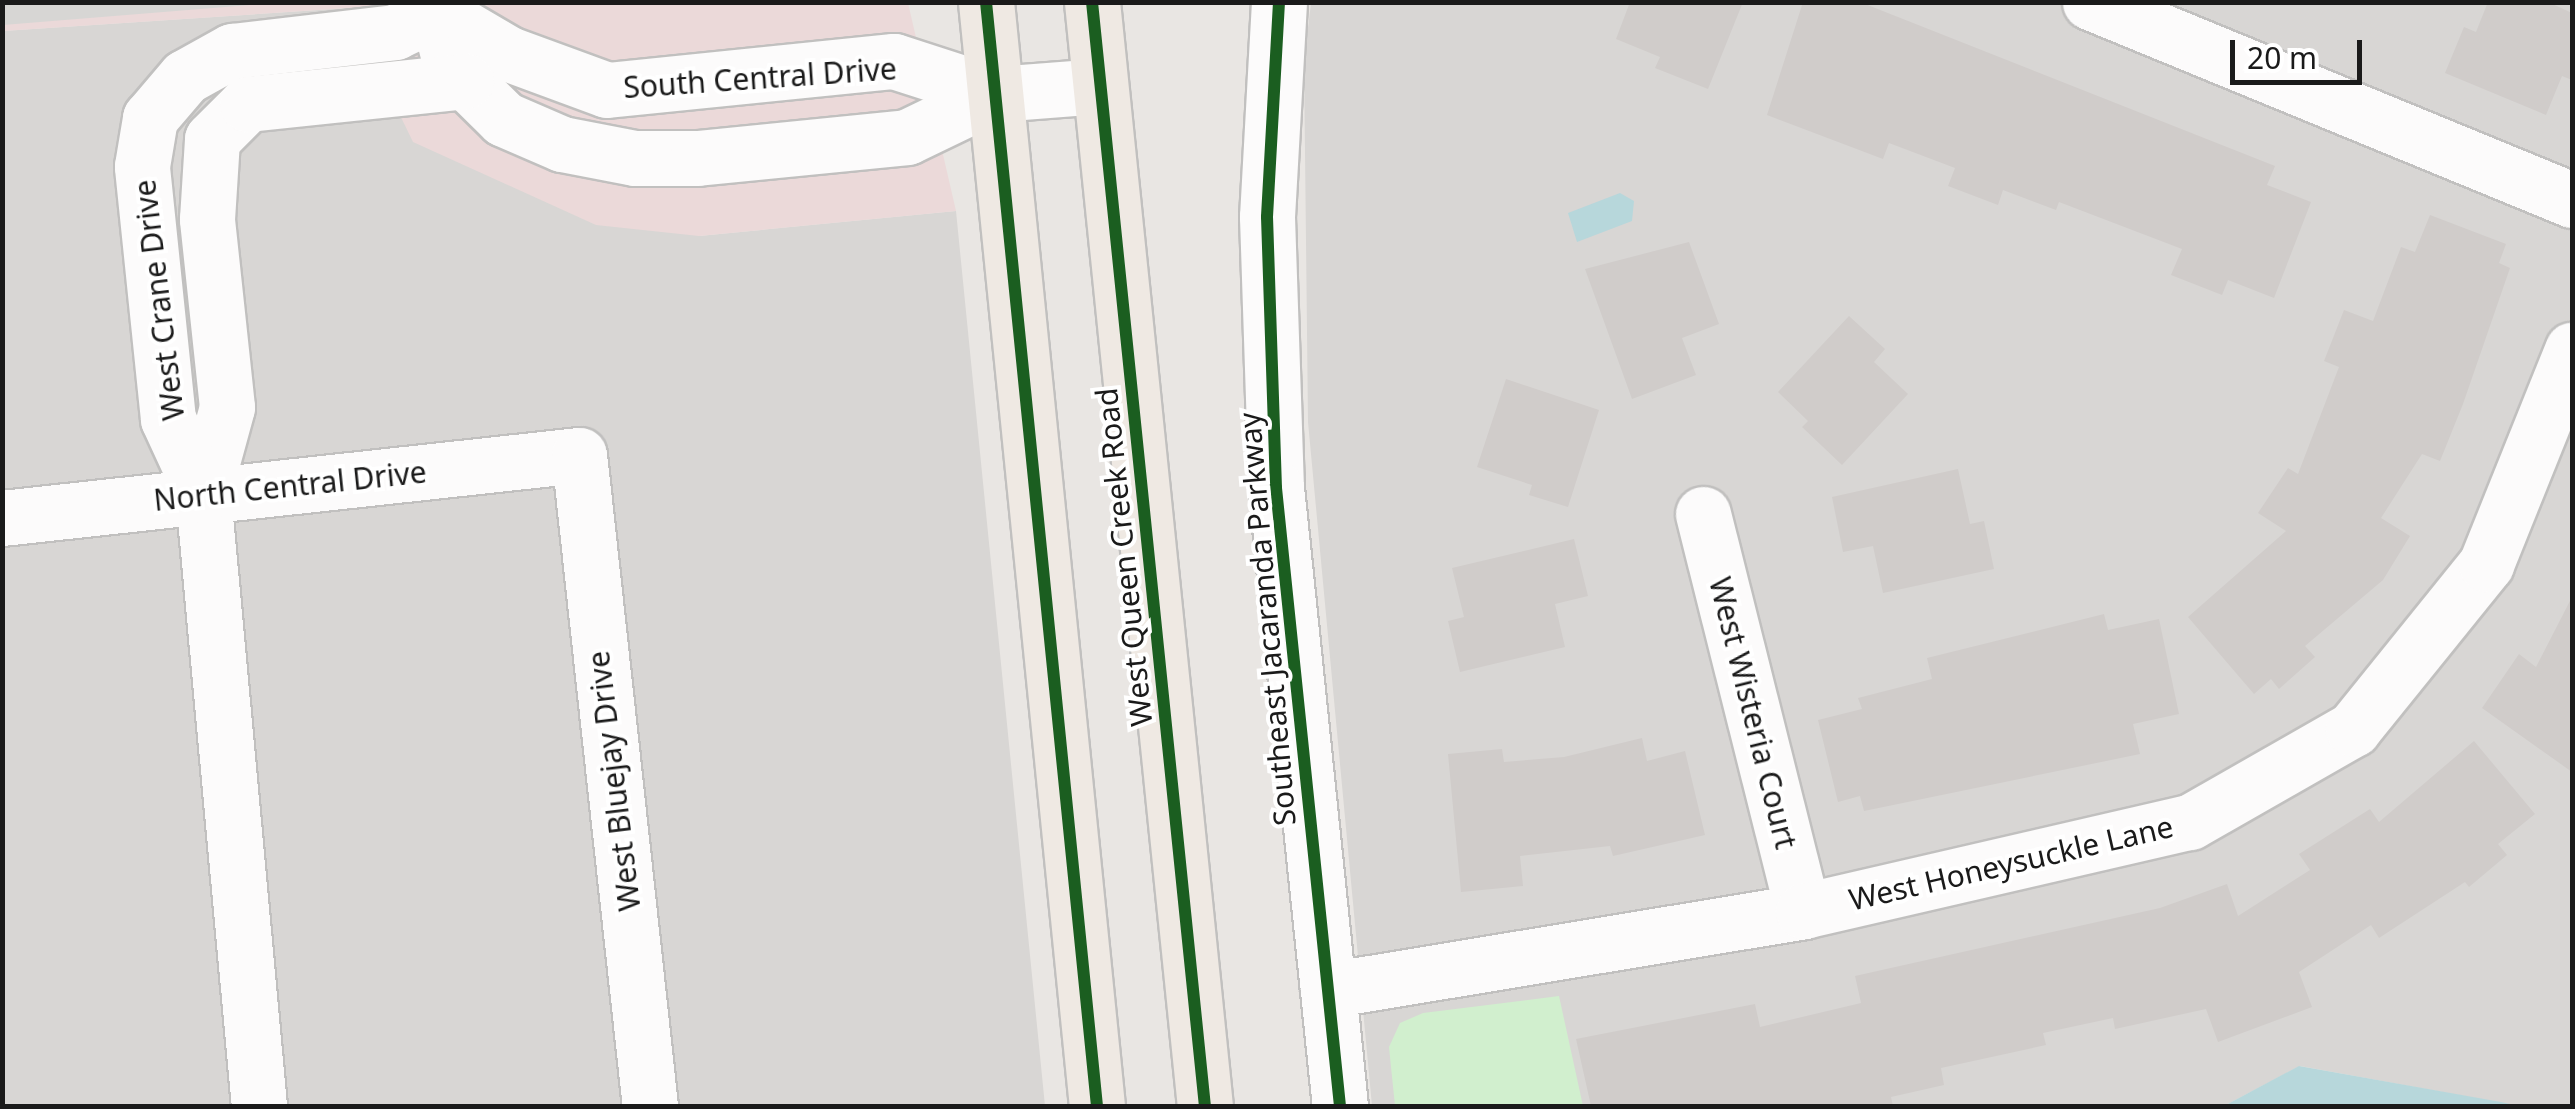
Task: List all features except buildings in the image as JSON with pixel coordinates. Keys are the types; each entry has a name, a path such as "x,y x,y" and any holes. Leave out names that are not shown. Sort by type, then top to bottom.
{"main road":[{"path":"986,2 1097,1106"},
{"name":"West Queen Creek Road","path":"1092,2 1205,1106"}],"street":[{"name":"Southeast Jacaranda Parkway","path":"1279,2 1267,217 1271,398 1340,1106"},
{"path":"2094,4 2572,200"},
{"name":"South Central Drive","path":"437,12 509,54 607,90 894,61 996,94"},
{"path":"437,12 451,66 504,120 562,144 635,158 697,158 907,137 996,94 1100,86"},
{"name":"West Crane Drive","path":"259,1106 202,495 168,419 142,166 150,118 185,78 232,51 395,32 437,12"},
{"name":"West Crane Drive","path":"202,495 226,407 207,219 212,140 246,104 466,81"},
{"name":"West Honeysuckle Lane","path":"1328,990 1803,912 2190,822 2353,729 2486,564 2572,350"},
{"name":"North Central Drive","path":"2,518 578,455"},
{"name":"West Bluejay Drive","path":"578,455 650,1106"},
{"name":"West Wisteria Court","path":"1703,514 1803,912"}],"shaded area":[{"path":"3,2 908,3 956,211 699,236 596,225 413,142 348,8 3,31"},
{"path":"3,2 273,2 273,3 3,25"},
{"path":"1311,3 2572,3 2572,1106 2519,1106 2300,1066 2224,1106 1372,1106 1308,422 1304,61"},
{"path":"365,7 699,236 956,211 1045,1106 3,1106 3,31"}],"green space":[{"path":"1559,996 1583,1106 1395,1106 1389,1047 1400,1023 1423,1013"}],"water":[{"path":"1620,193 1634,201 1632,221 1577,242 1568,213"},
{"path":"2299,1066 2501,1102 2519,1106 2224,1106"}],"cycle path":[{"path":"986,2 1097,1106"},
{"path":"1092,2 1205,1106"},
{"path":"1279,2 1267,217 1276,488 1340,1106"}]}
